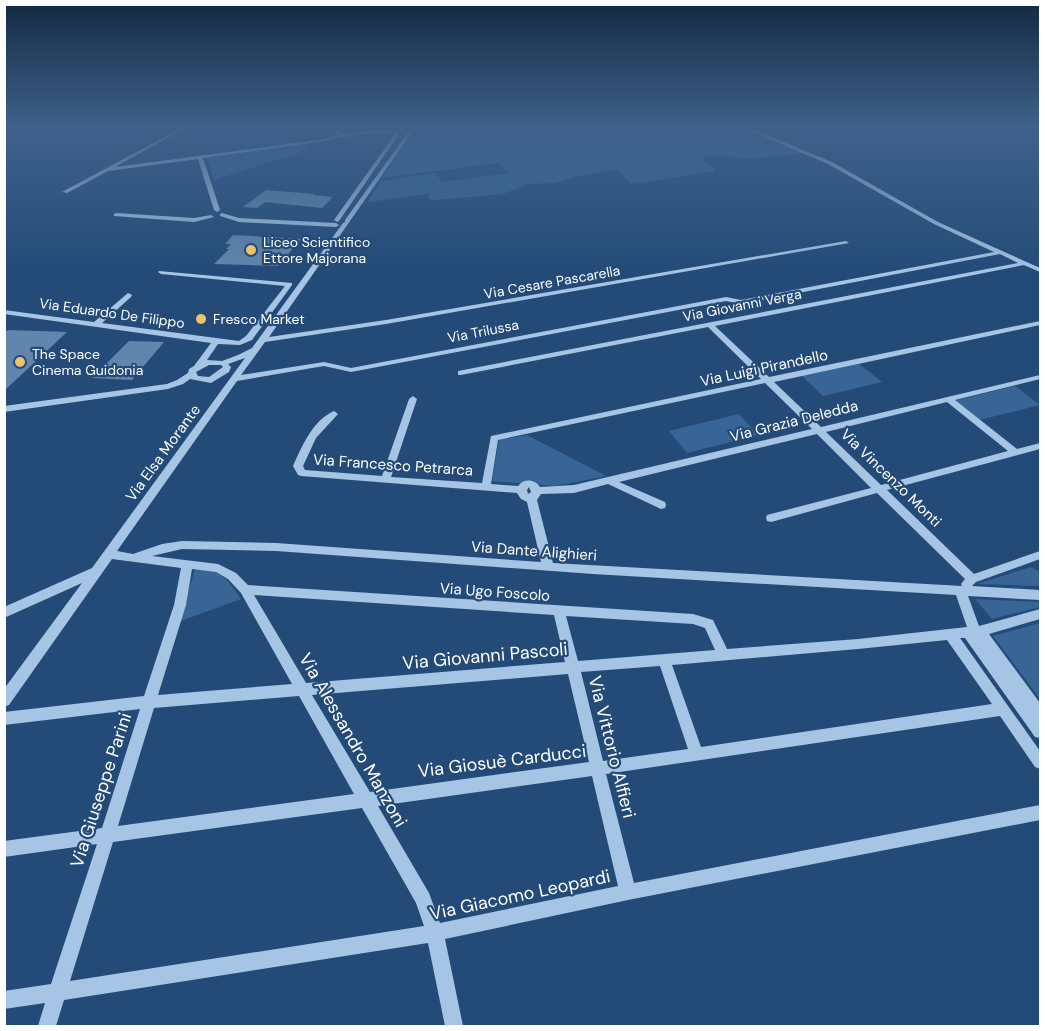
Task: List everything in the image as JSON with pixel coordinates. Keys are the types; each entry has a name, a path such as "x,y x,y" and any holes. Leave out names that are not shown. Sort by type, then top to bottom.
{"street":[{"path":"65,192 94,176"},
{"path":"207,176 219,212"},
{"path":"116,215 194,220 211,217 207,213 219,212 239,220 340,222 370,176"},
{"name":"Via Elsa Morante","path":"4,701 237,376 340,222 376,176"},
{"path":"853,176 930,220 1041,270"},
{"name":"Via Cesare Pascarella","path":"258,344 846,243"},
{"name":"Via Trilussa","path":"211,380 321,364 351,370 726,299 736,302 1002,252"},
{"name":"Via Giovanni Verga","path":"461,373 1026,263"},
{"name":"Via Eduardo De Filippo","path":"4,312 238,343 247,340 290,284 161,272"},
{"path":"95,325 128,294"},
{"name":"Via Luigi Pirandello","path":"486,487 494,438 1041,323"},
{"name":"Via Vincenzo Monti","path":"710,325 972,579"},
{"path":"4,409 168,386 192,374 216,341"},
{"path":"198,366 241,357 258,344"},
{"path":"192,374 197,380 211,380 226,370 227,367 206,354"},
{"path":"220,362 235,365 237,376"},
{"name":"Via Grazia Deledda","path":"534,494 609,481 1041,377"},
{"path":"211,380 219,388 221,397"},
{"path":"385,480 413,399"},
{"path":"948,399 1016,453"},
{"name":"Via Francesco Petrarca","path":"334,414 312,434 299,464 298,472 310,475 520,490 521,493 534,494"},
{"path":"771,518 1041,446"},
{"path":"609,481 661,505"},
{"path":"534,494 548,567"},
{"name":"Via Dante Alighieri","path":"109,554 133,558 172,546 285,547 548,567 1041,595"},
{"name":"Via Alessandro Manzoni","path":"133,558 213,567 225,571 245,590 423,899 435,933 454,1026"},
{"path":"1038,559 972,579 960,591 975,632 1041,732"},
{"name":"Via Giuseppe Parini","path":"47,1026 180,605 187,564"},
{"path":"4,613 98,571"},
{"name":"Via Ugo Foscolo","path":"245,590 702,620 711,628 723,655"},
{"name":"Via Vittorio Alfieri","path":"559,611 628,892"},
{"name":"Via Giovanni Pascoli","path":"4,719 150,702 573,668 975,632 1041,614"},
{"path":"975,632 1041,712"},
{"path":"950,634 1041,762"},
{"path":"664,660 697,755"},
{"name":"Via Giosuè Carducci","path":"4,849 363,798 697,755 1003,709"},
{"name":"Via Giacomo Leopardi","path":"4,1000 435,933 628,892 1041,813"}],"shaded area":[{"path":"213,176 226,176 214,180"},
{"path":"414,176 438,176 442,182 486,176 579,176 555,183 528,184 503,194 435,200 429,199 428,194 368,202 380,181"},
{"path":"624,176 682,176 631,184"},
{"path":"859,364 882,382 823,396 802,376"},
{"path":"1015,386 1040,405 979,420 954,401"},
{"path":"739,414 758,435 687,453 669,431"},
{"path":"527,435 606,476 555,486 492,481 499,440"},
{"path":"196,567 218,573 241,599 178,622"},
{"path":"1031,567 1040,572 1040,586 977,584"},
{"path":"975,599 1040,602 1040,607 992,619"},
{"path":"1040,623 1040,699 993,636"}],"building":[{"path":"266,190 333,197 322,208 265,202 257,208 243,207"},
{"name":"Liceo Scientifico Ettore Majorana","path":"233,235 301,239 278,266 214,264 229,249 226,249 231,244 225,244"},
{"name":"The Space Cinema Guidonia","path":"8,330 67,332 4,391 4,333"},
{"path":"129,341 164,342 132,380 92,378"}],"place":[{"name":"Liceo Scientifico Ettore Majorana","path":"251,250"},
{"name":"Fresco Market","path":"201,319"},
{"name":"The Space Cinema Guidonia","path":"20,362"}]}
